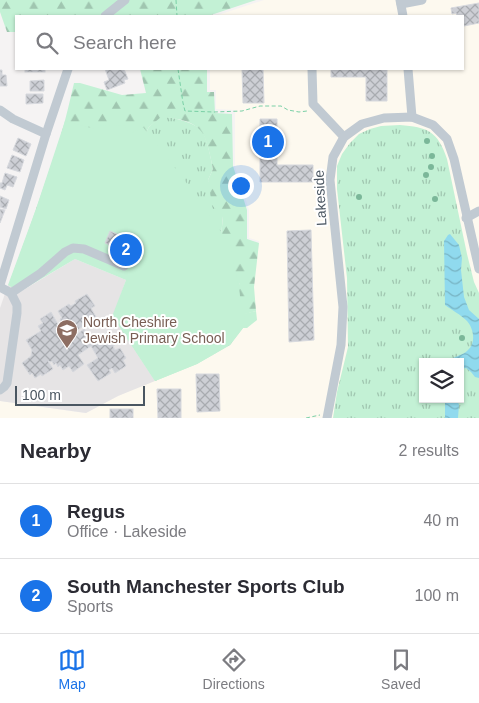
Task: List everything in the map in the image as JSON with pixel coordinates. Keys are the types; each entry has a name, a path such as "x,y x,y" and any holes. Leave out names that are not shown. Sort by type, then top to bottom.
{"street":[{"path":"106,15 125,0"},
{"path":"403,15 400,2 422,0"},
{"path":"0,390 7,383 17,313 17,306 11,293 0,286 3,269 68,70"},
{"path":"312,70 313,104 344,137"},
{"path":"408,70 412,117"},
{"path":"0,110 14,119 46,134"},
{"name":"Lakeside","path":"327,416 341,346 343,307 330,180 333,157 344,137 362,124 384,118 412,117 433,125 447,139 454,159 479,269"},
{"path":"466,218 479,211"},
{"path":"11,293 42,273 65,252 73,248 84,249 124,266"}],"path":[{"path":"176,0 176,15"},
{"path":"178,70 185,110 242,111 260,106 281,106 288,110 299,112 308,111 313,104"},
{"path":"306,418 318,415 327,416"}],"shaded area":[{"path":"264,0 479,0 479,418 0,418 0,401 85,413 230,345 243,328 254,285 259,241 249,238 249,210 235,167 235,110 216,109 216,90 210,90 210,70 464,70 464,15 218,15"},
{"name":"North Cheshire Jewish Primary School","path":"75,259 126,280 113,317 155,381 118,396 86,413 0,401 0,308 8,285 20,292"}],"green space":[{"path":"0,0 121,0 100,15 15,15 15,32 7,32 0,12"},
{"path":"128,0 256,0 211,15 109,15"},
{"path":"140,70 207,70 207,92 214,92 215,113 232,114 233,166 247,210 247,239 259,243 254,287 256,311 238,316 232,290 240,284 231,279 221,236 223,217 212,205 208,180 213,169 205,138 201,131 193,124 171,118 161,117 149,127 143,138 10,281 61,135 74,83 122,95 146,93"},
{"path":"161,116 188,122 204,134 213,169 208,180 223,216 221,236 240,285 238,315 256,311 257,320 247,328 243,328 230,345 197,364 155,381 113,317 187,347 143,138 149,127"},
{"path":"65,121 95,129 100,126 124,125 130,134 143,127 183,178 226,239 230,240 247,328 243,328 230,345 197,364 155,381 113,317 126,280 75,259 19,292 8,285"},
{"path":"400,125 417,127 435,136 444,150 467,254 474,282 479,293 479,418 333,418 348,347 347,278 337,189 337,166 342,154 350,143 359,134 381,126"}],"water":[{"path":"450,234 459,245 462,258 461,270 464,297 469,310 479,319 479,378 464,368 464,358 452,358 461,355 471,347 473,332 467,321 445,305 444,241"},
{"path":"445,403 458,403 458,418 445,418"}],"building":[{"path":"479,3 479,23 464,26 464,15 452,14 451,8"},
{"path":"0,70 2,70 2,75 6,75 7,86 0,86"},
{"path":"25,70 45,70 45,72 25,72"},
{"path":"105,70 124,70 128,79 124,80 125,83 107,90 104,82 109,80"},
{"path":"242,70 263,70 264,103 243,103"},
{"path":"331,70 387,70 387,101 366,101 366,77 331,77"},
{"path":"44,80 44,91 30,91 30,81"},
{"path":"26,94 43,94 43,103 26,104"},
{"path":"260,119 277,119 277,165 313,165 313,182 260,182"},
{"path":"18,138 31,144 26,156 13,150"},
{"path":"12,155 24,160 20,172 7,168"},
{"path":"5,173 17,177 13,187 7,185 5,190 0,188 0,183 2,183"},
{"path":"0,196 9,200 6,209 0,207"},
{"path":"0,209 5,210 0,223"},
{"path":"311,230 314,340 289,342 287,231"},
{"path":"110,231 143,245 138,258 105,243"},
{"path":"87,294 95,306 91,308 96,317 76,331 71,323 60,329 67,339 70,337 71,339 84,329 92,342 108,332 116,344 113,346 115,350 120,348 126,358 123,360 126,366 115,373 112,368 109,370 111,373 98,381 87,365 98,358 91,346 78,355 84,364 73,372 69,366 63,370 60,365 58,367 56,363 54,365 52,361 48,361 53,369 35,378 32,373 30,375 22,363 31,356 32,350 26,340 41,331 38,326 43,323 40,319 51,312 60,328 68,323 66,321 62,323 60,319 62,318 58,311 69,304 71,306 76,303 75,301"},
{"path":"196,374 219,374 220,411 197,412"},
{"path":"157,389 181,389 181,418 158,418"},
{"path":"110,409 133,409 133,418 110,418"}],"place":[{"name":"Regus","path":"268,142"},
{"name":"South Manchester Sports Club","path":"126,250"},
{"name":"North Cheshire Jewish Primary School","path":"67,349"}]}
